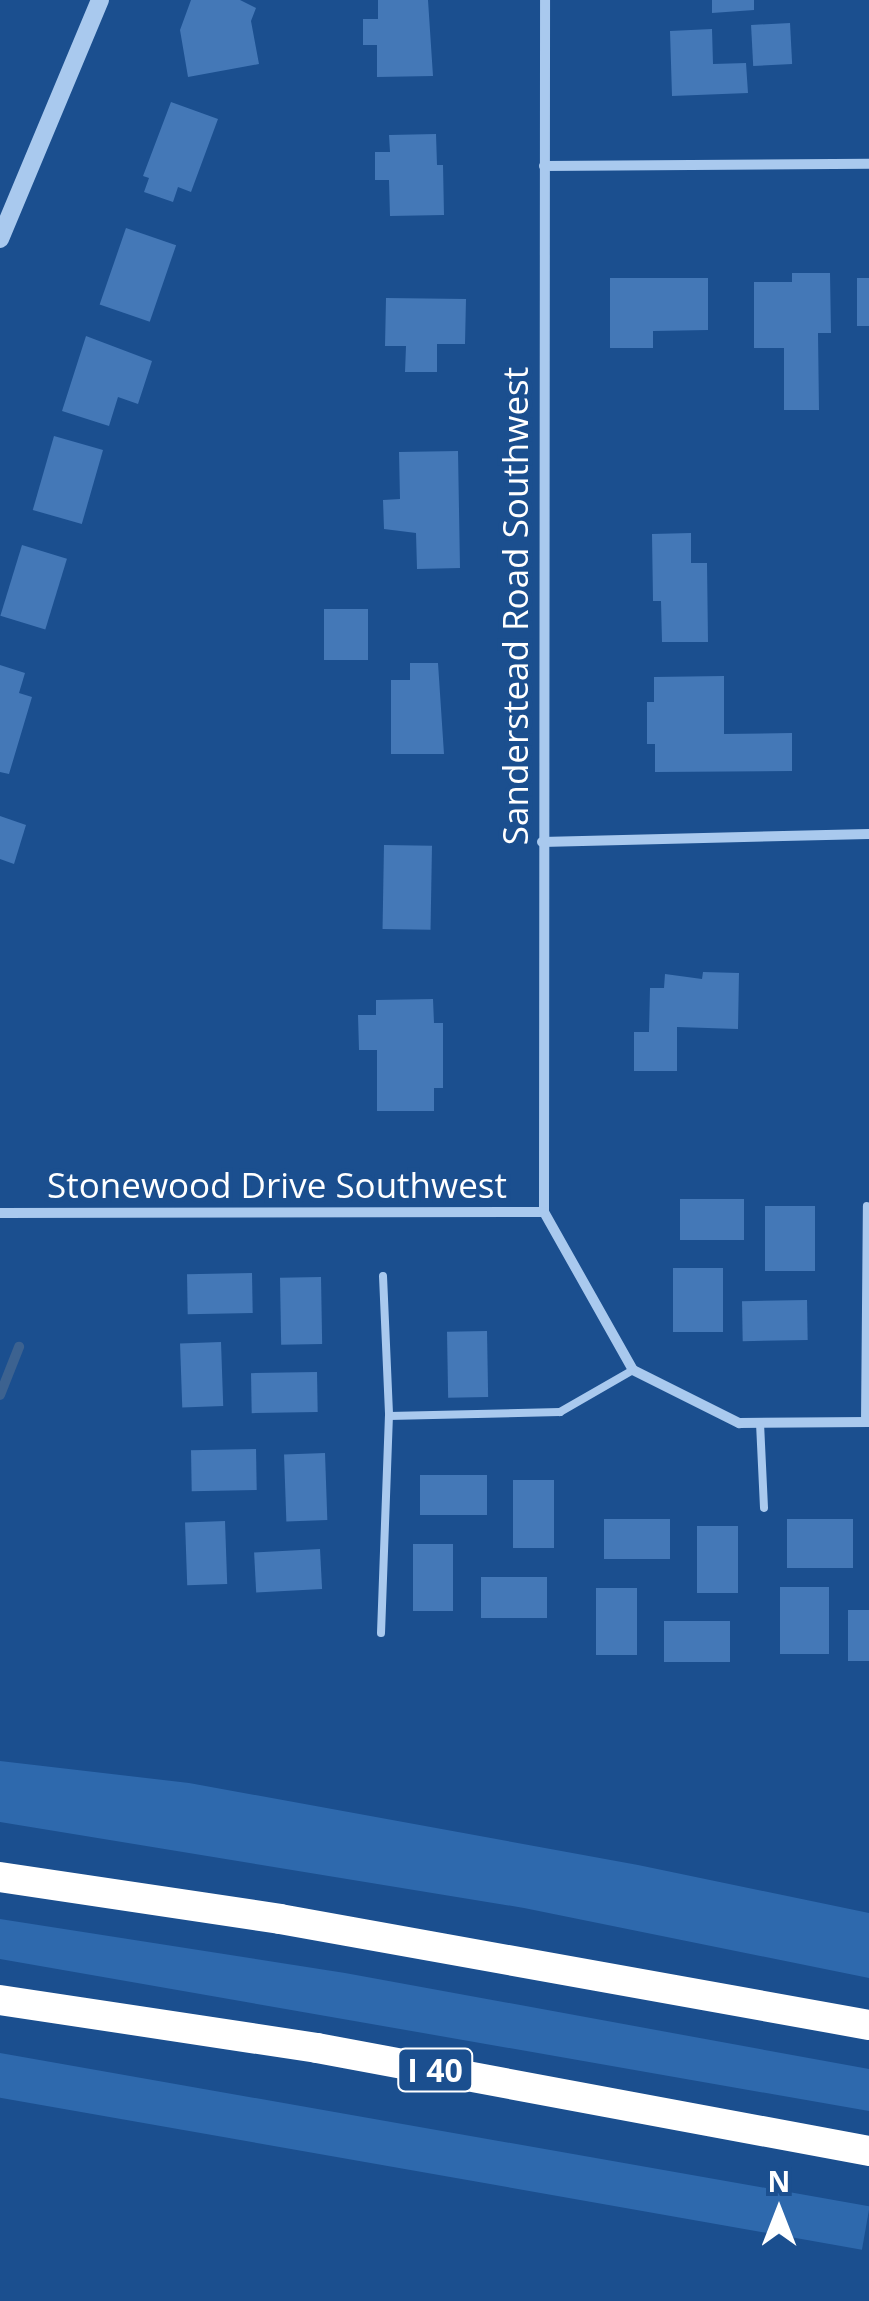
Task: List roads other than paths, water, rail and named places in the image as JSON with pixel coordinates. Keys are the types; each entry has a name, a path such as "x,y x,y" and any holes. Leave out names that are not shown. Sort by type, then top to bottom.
{"highway":[{"path":"0,1877 280,1919 869,2025"},
{"name":"I 40","path":"0,2000 317,2048 869,2151"}],"street":[{"path":"0,239 100,0"},
{"name":"Sanderstead Road Southwest","path":"544,1212 545,0"},
{"path":"544,166 869,164"},
{"path":"542,842 869,834"},
{"name":"Stonewood Drive Southwest","path":"0,1213 544,1212 633,1370"},
{"path":"633,1370 738,1423 867,1422"}],"lane":[{"path":"867,1206 867,1422"},
{"path":"381,1633 390,1416 382,1276"},
{"path":"390,1416 560,1412 633,1370"},
{"path":"760,1423 764,1508"}],"waterway":[{"path":"0,1395 19,1347"}]}
